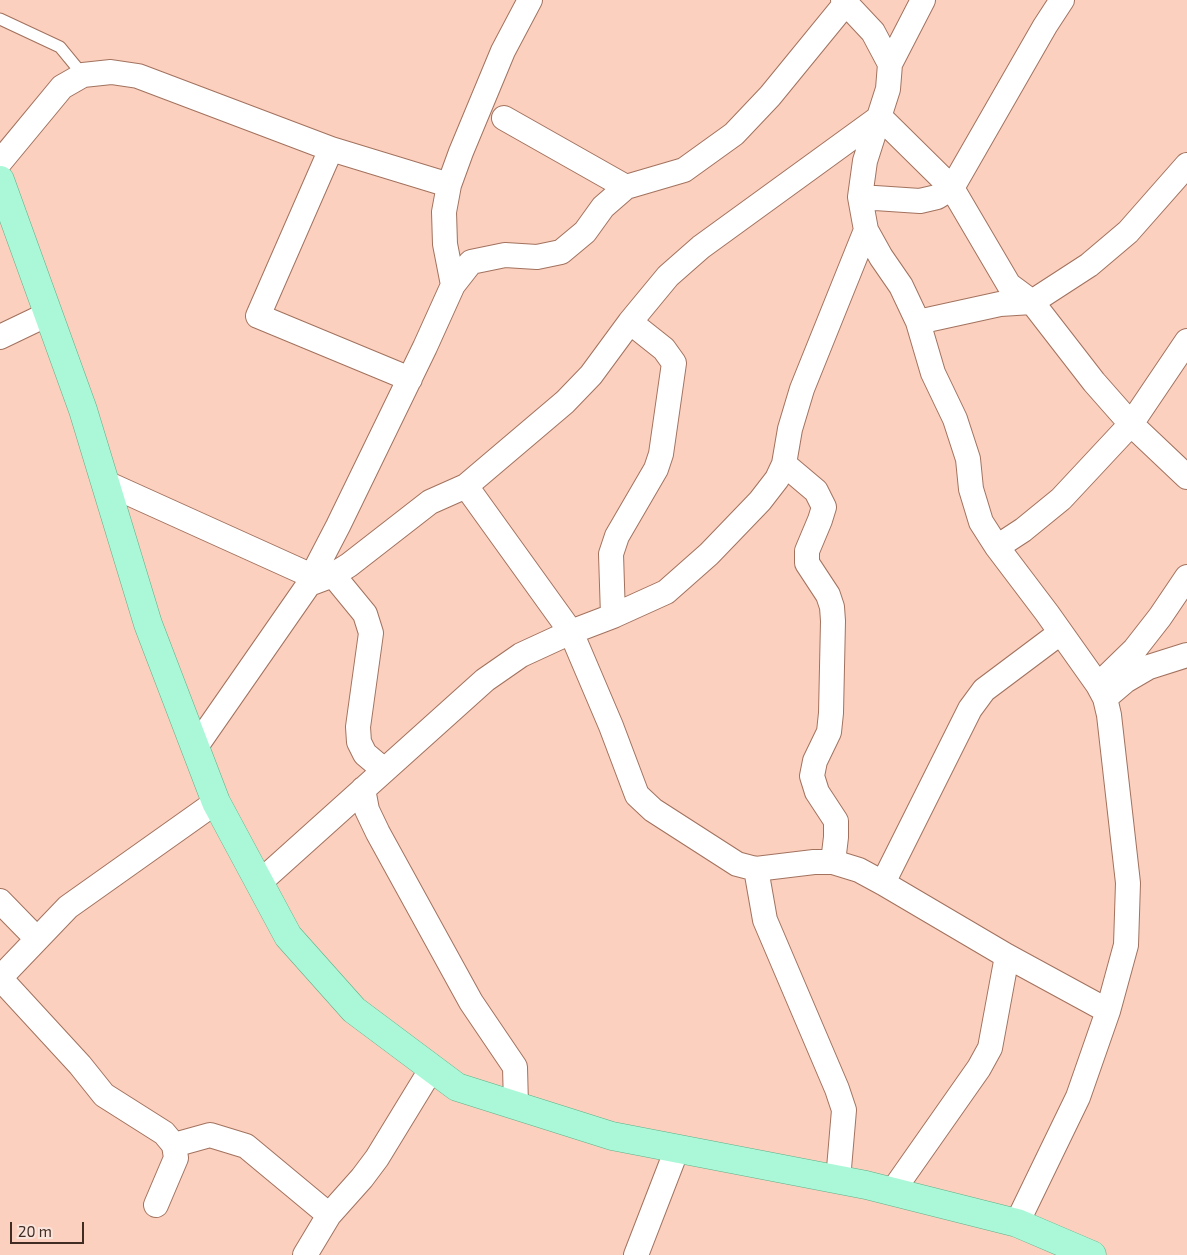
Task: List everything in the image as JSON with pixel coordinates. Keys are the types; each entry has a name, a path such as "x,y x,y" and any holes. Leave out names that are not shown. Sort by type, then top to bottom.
{"main road":[{"path":"3,198 83,410 148,624 216,802 288,936 354,1010 457,1087 612,1136 838,1180 1017,1223 1092,1255"}],"street":[{"path":"907,31 908,0"},
{"path":"923,0 890,64 888,88 866,161 860,197 866,230 881,257 901,286 918,322 933,373 955,419 968,459 971,489 981,522 1102,692 1109,715 1128,883 1126,945 1108,1011 1078,1096 1017,1223"},
{"path":"860,197 920,201 937,196 952,188 1044,26 1062,0"},
{"path":"195,748 318,578 342,517 410,379 453,285 471,262 505,255 536,257 560,252 585,232 603,207 626,187 684,170 734,134 770,96 845,1 874,32 890,64"},
{"path":"453,285 445,244 444,212 449,185 502,50 523,3"},
{"path":"0,162 62,87 83,75 111,72 138,76 332,149 449,185"},
{"path":"880,117 952,188 1009,285 1032,302 1094,382 1131,424 1187,477"},
{"path":"318,578 349,565 430,502 466,486 565,402 591,375 630,322 668,276 701,247 880,117"},
{"path":"504,118 626,187"},
{"path":"332,149 258,316 410,379"},
{"path":"918,322 1000,304 1032,302 1089,265 1128,232 1187,165"},
{"path":"259,883 485,680 522,655 666,592 709,554 760,501 777,478 784,464 790,429 802,389 866,230"},
{"path":"0,337 48,314"},
{"path":"613,616 611,554 617,536 656,470 661,454 674,363 664,348 630,322"},
{"path":"997,547 1023,530 1061,499 1131,424 1187,341"},
{"path":"784,464 816,491 824,508 807,551 807,563 828,595 832,607 831,714 829,732 815,761 812,776 817,792 836,821 833,862"},
{"path":"104,482 318,578 365,614 371,633 358,727 359,742 365,754 384,770"},
{"path":"466,486 571,632 611,726 637,795 653,810 737,864 756,870 814,862 833,862 859,870 883,882 1007,956 1108,1011"},
{"path":"1102,692 1187,577"},
{"path":"883,882 970,709 984,690 1060,633"},
{"path":"1102,692 1149,667 1187,655"},
{"path":"364,789 367,810 378,833 471,1002 515,1067 516,1105"},
{"path":"156,1205 176,1158 174,1145 164,1133 104,1095 0,978 68,907 216,802"},
{"path":"756,870 764,920 837,1089 844,1110 838,1180"},
{"path":"0,902 37,939"},
{"path":"892,1192 979,1068 990,1048 1007,956"},
{"path":"305,1255 329,1215 377,1158 432,1068"},
{"path":"174,1145 210,1134 246,1146 329,1215"},
{"path":"636,1255 677,1149"}],"lane":[{"path":"0,19 60,47 83,75"}]}
